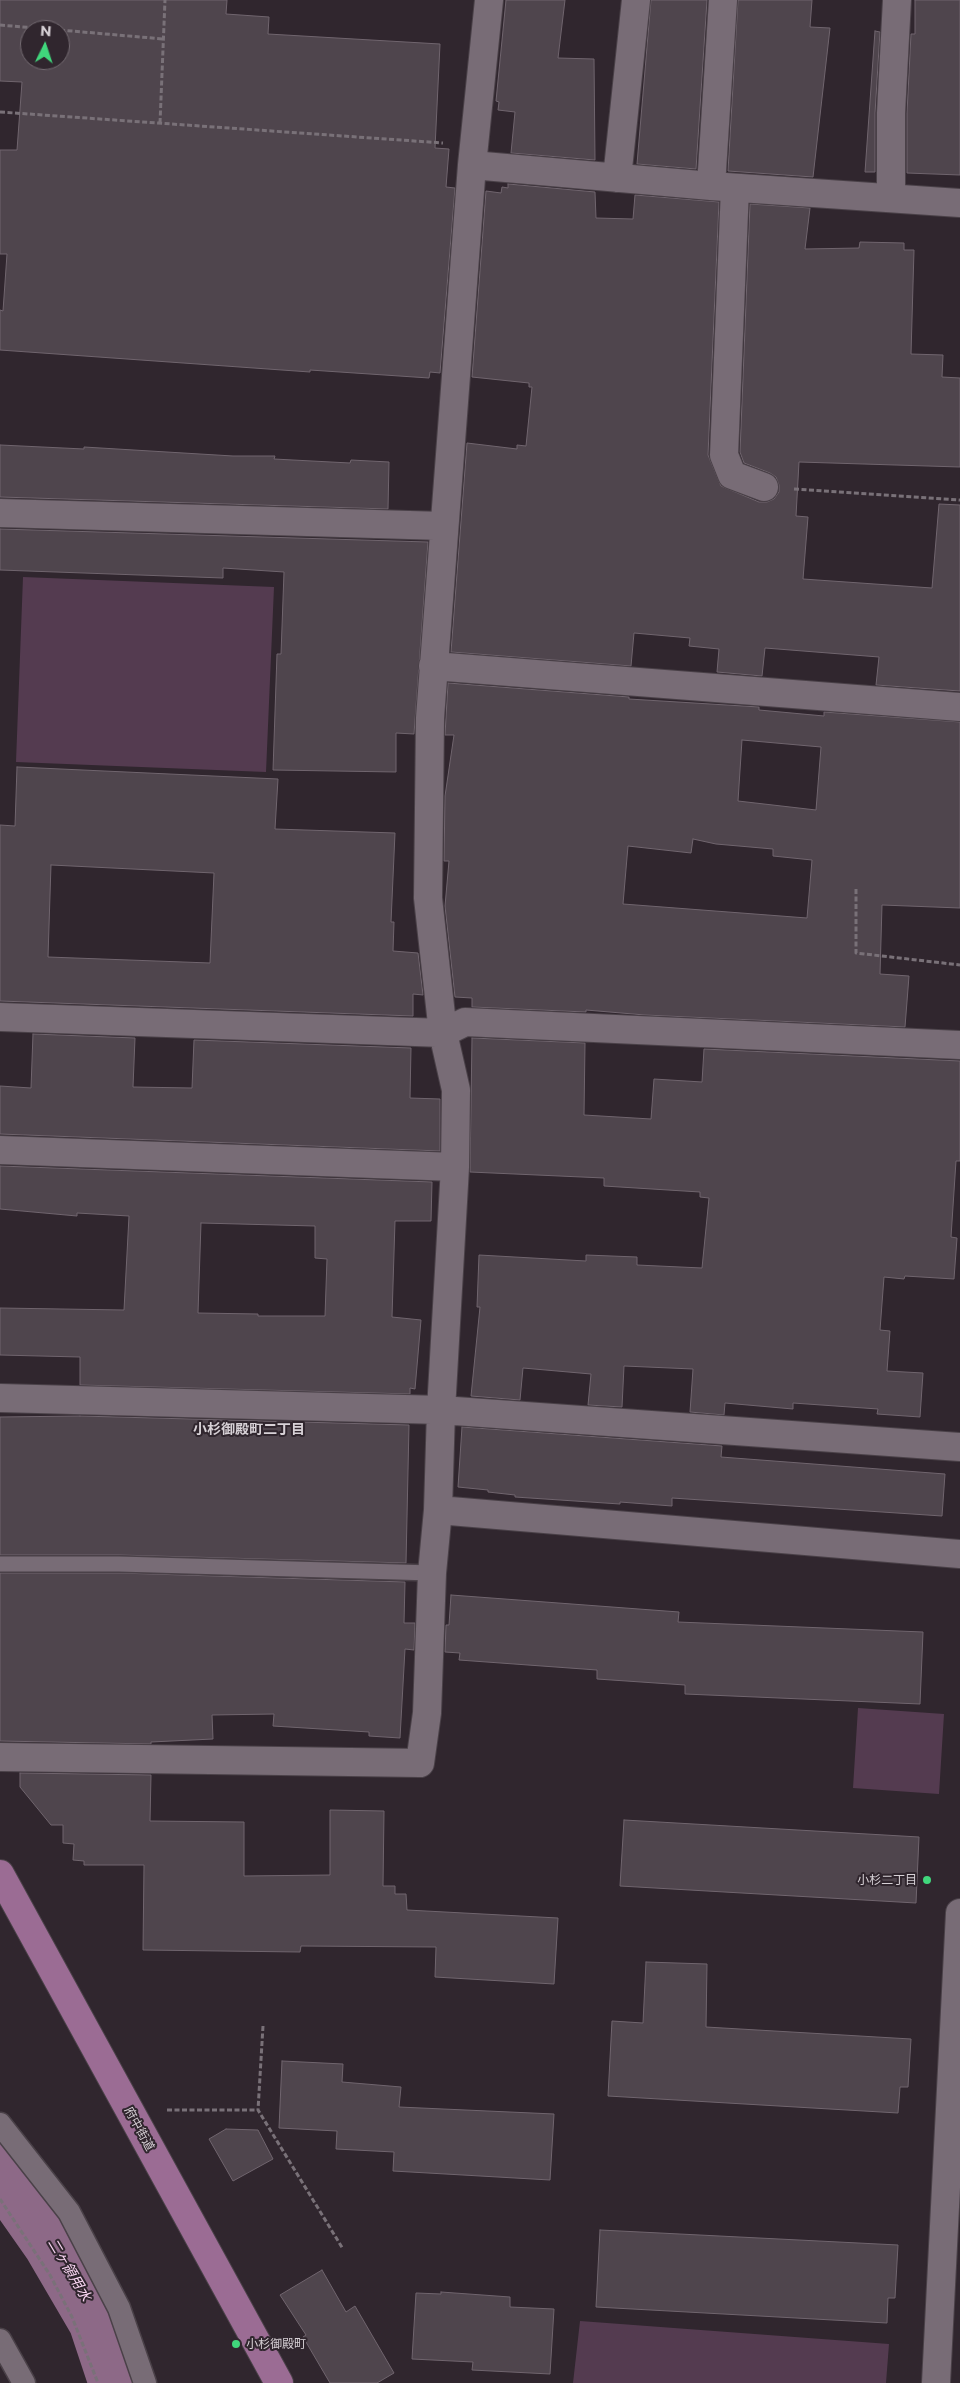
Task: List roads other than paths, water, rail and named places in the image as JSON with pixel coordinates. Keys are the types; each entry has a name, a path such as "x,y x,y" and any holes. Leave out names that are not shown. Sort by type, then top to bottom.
{"highway":[{"name":"府中街道","path":"0,1874 279,2383"}],"street":[{"path":"0,1757 420,1763 427,1712 432,1573 438,1510 441,1410 455,1167 456,1090 443,1033 428,898 430,718 443,526 473,155 489,0"},
{"path":"617,178 636,0"},
{"path":"723,0 724,455 732,476 764,487"},
{"path":"891,198 891,113 897,0"},
{"path":"473,155 617,178 960,203"},
{"path":"0,513 443,526"},
{"path":"433,666 960,707"},
{"path":"0,1018 443,1033 465,1022 960,1045"},
{"path":"0,1150 455,1167"},
{"path":"0,1398 441,1410 960,1447"},
{"path":"438,1510 960,1554"},
{"path":"936,2383 953,2210 947,2147 960,1913"},
{"path":"0,2124 69,2212 119,2308 145,2383"},
{"path":"0,2340 24,2383"}],"lane":[{"path":"0,1564 119,1564 432,1573"}],"waterway":[{"name":"二ヶ領用水","path":"0,2166 54,2243 99,2320 120,2383"}],"place":[{"name":"小杉二丁目","path":"927,1880"},
{"name":"小杉御殿町","path":"236,2344"}],"district":[{"name":"小杉御殿町二丁目","path":"249,1430"}]}
